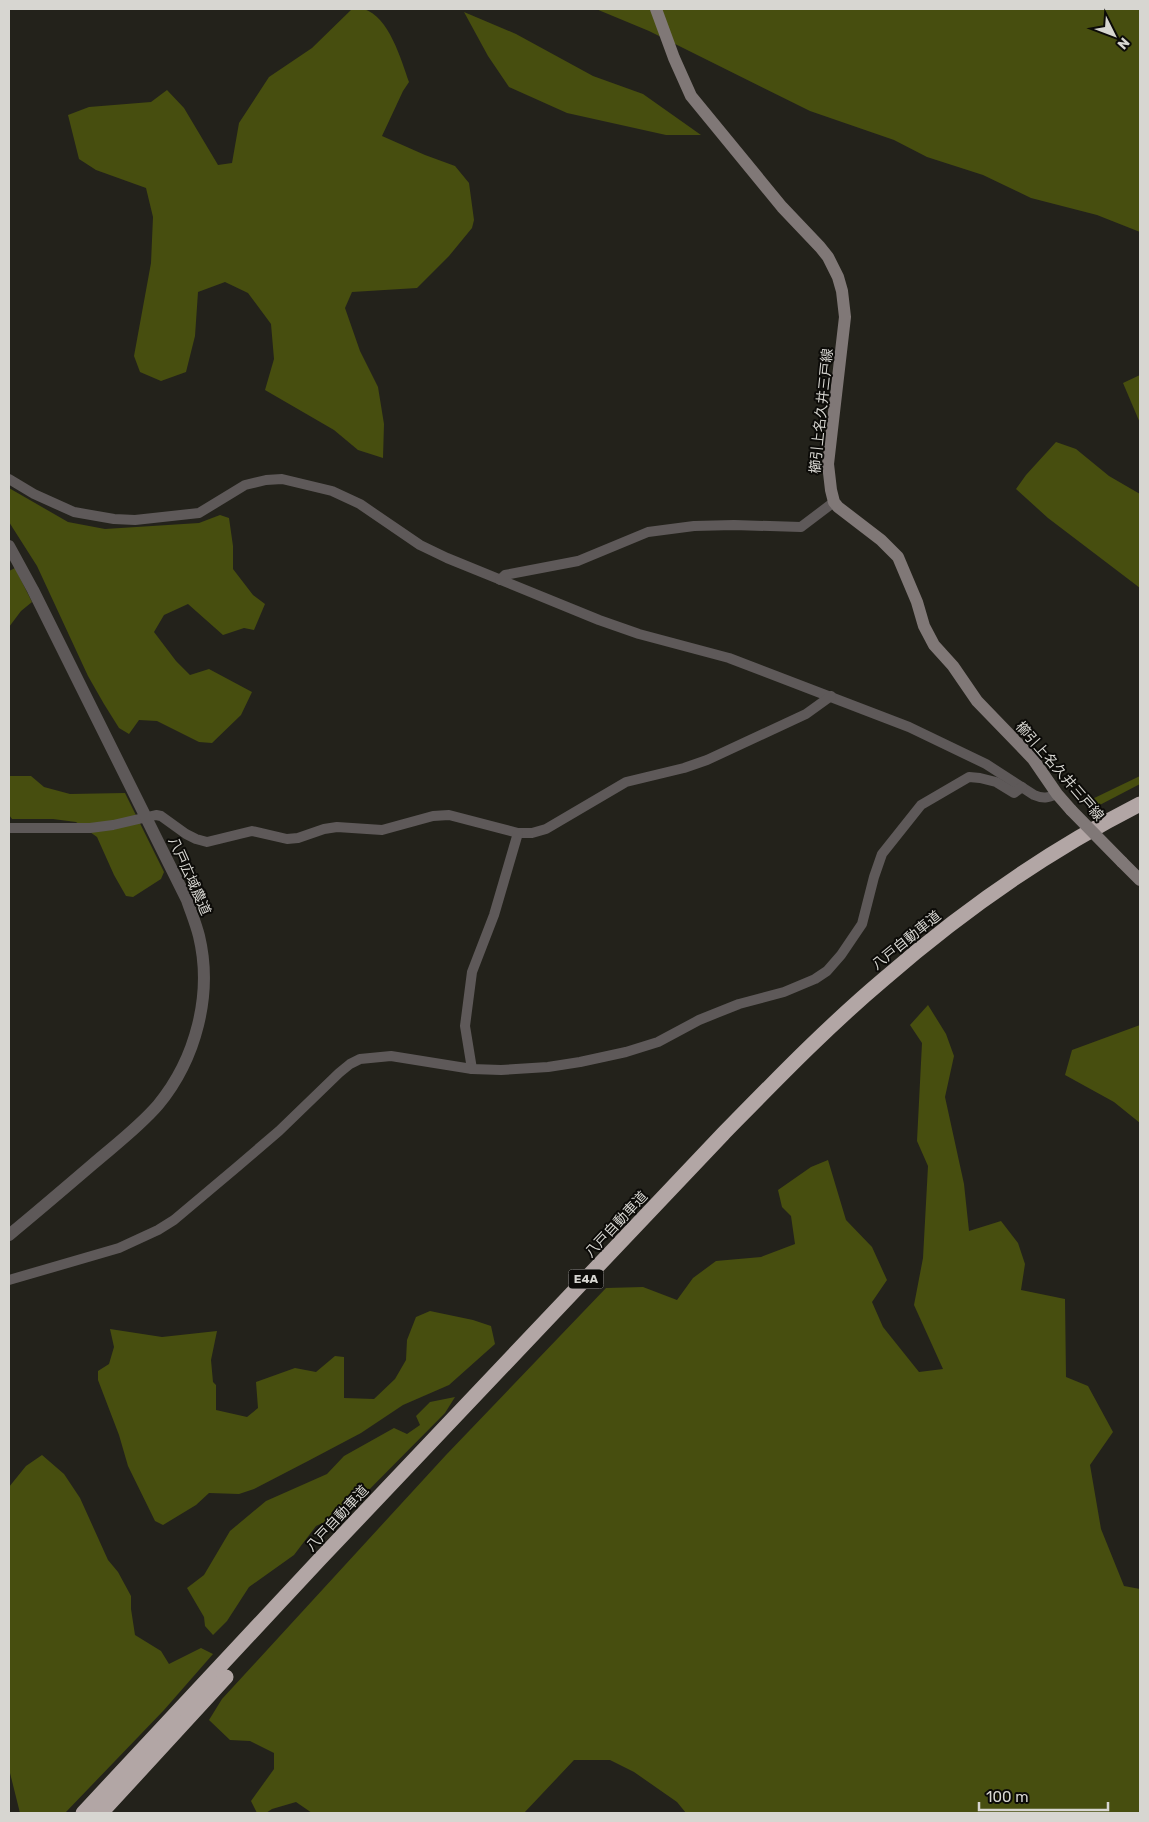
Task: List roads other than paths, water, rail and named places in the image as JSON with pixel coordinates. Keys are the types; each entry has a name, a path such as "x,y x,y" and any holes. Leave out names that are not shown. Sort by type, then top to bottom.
{"highway":[{"name":"八戸自動車道","path":"83,1813 354,1523 671,1190 784,1072 838,1020 936,935 1009,882 1064,846 1140,804"},
{"name":"八戸自動車道","path":"101,1813 408,1478 803,1065 888,986 938,944 1014,888 1073,850 1140,813"}],"main road":[{"name":"櫛引上名久井三戸線","path":"656,9 674,58 691,96 782,207 820,247 828,257 838,277 842,291 845,317 828,464 829,480 834,502 846,515 881,540 898,557 917,602 924,626 934,645 953,666 977,701 1033,759 1057,794 1071,810 1140,880"}],"street":[{"path":"9,479 34,494 74,512 121,520 200,513 244,485 266,480 282,479 332,491 348,497 420,545 500,580 599,620 639,634 729,658 831,696 951,746 986,764 1042,798 1049,798 1057,794"},
{"path":"500,580 505,575 578,561 648,532 694,526 801,527 834,502"},
{"name":"八戸広域農道","path":"9,546 37,598 187,900 199,936 204,974 202,1002 195,1037 178,1076 157,1106 128,1135 9,1235"},
{"path":"9,828 90,828 113,825 156,815 161,816 196,840 206,842 252,830 287,839 298,838 324,829 337,827 382,830 433,816 449,815 518,833 532,833 546,829 626,782 684,768 707,760 806,714 831,696"},
{"path":"9,1280 119,1248 158,1230 174,1220 279,1131 339,1073 360,1059 391,1056 472,1069 501,1070 548,1067 626,1052 658,1042 699,1020 738,1004 784,992 815,979 826,971 841,955 862,924 882,854 921,805 969,777 996,782 1014,793 1022,787"},
{"path":"472,1069 465,1026 472,972 494,915 518,833"}]}
